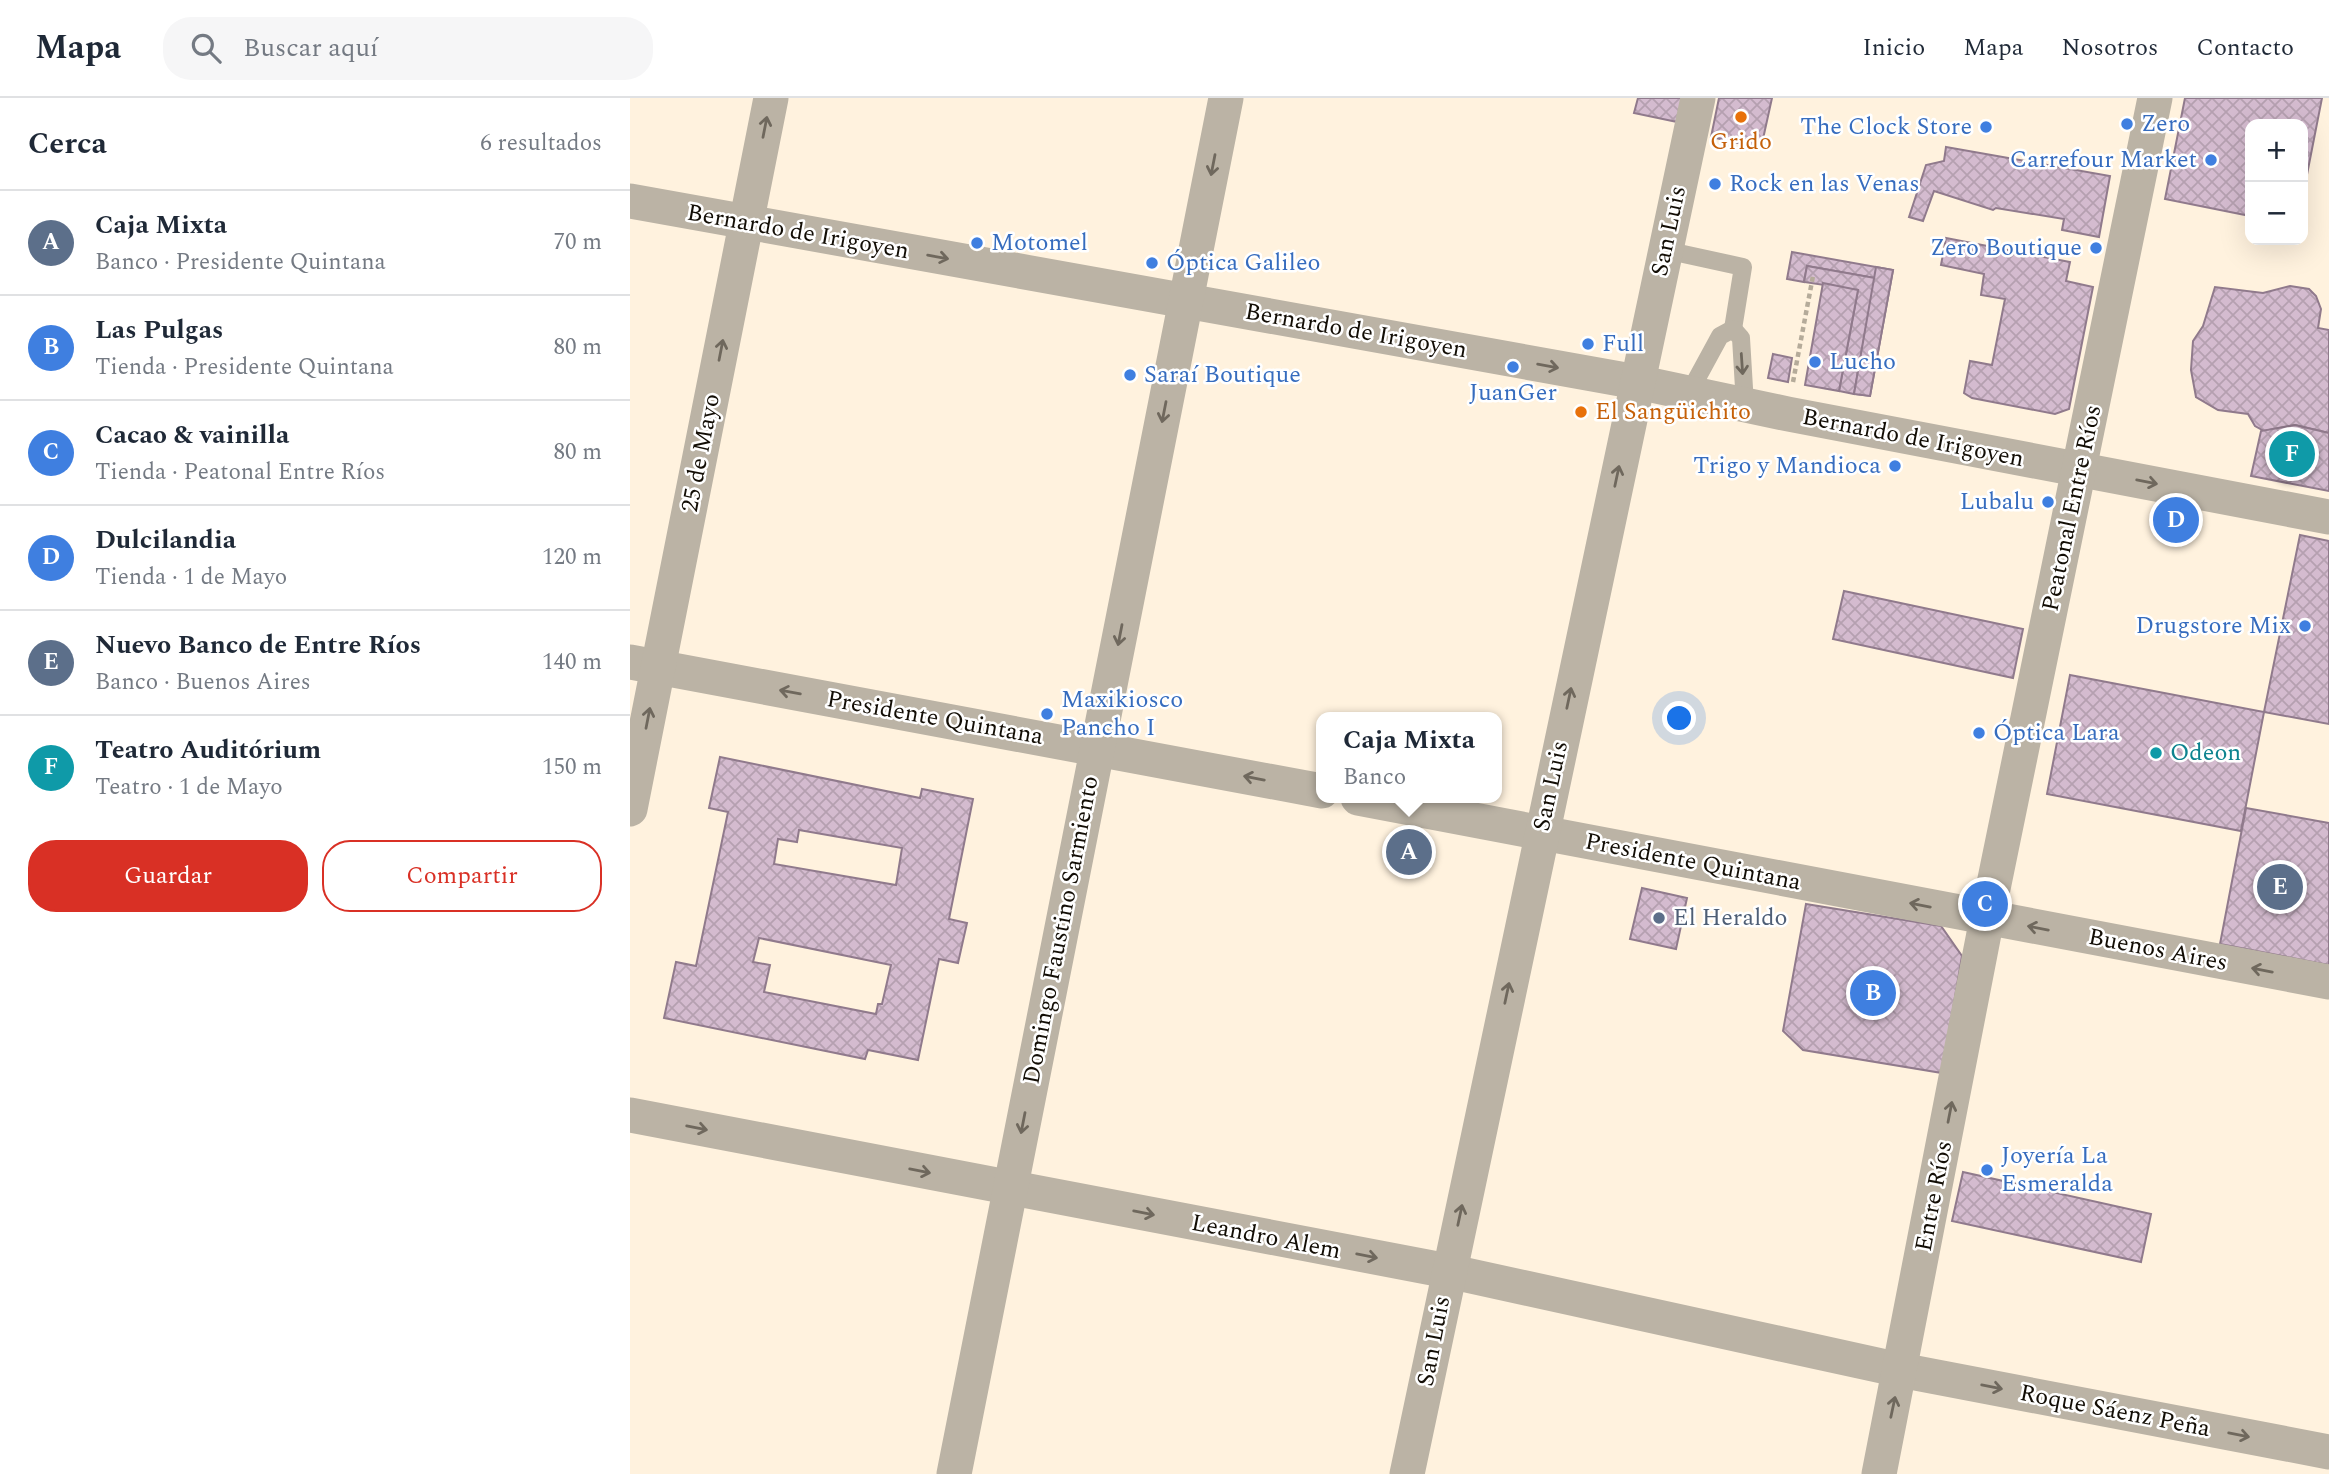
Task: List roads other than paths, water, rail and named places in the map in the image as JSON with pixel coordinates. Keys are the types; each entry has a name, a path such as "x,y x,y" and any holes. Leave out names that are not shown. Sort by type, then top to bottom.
{"street":[{"name":"25 de Mayo","path":"630,808 644,665 746,223 771,98"},
{"name":"Domingo Faustino Sarmiento","path":"954,1474 1226,98"},
{"name":"San Luis","path":"1407,1474 1698,98"},
{"name":"Peatonal Entre Ríos","path":"1987,918 2155,98"},
{"name":"Bernardo de Irigoyen","path":"630,201 1637,382 1788,414 2329,517"},
{"name":"Presidente Quintana","path":"644,665 1316,790"},
{"name":"Presidente Quintana","path":"1384,803 1987,918"},
{"name":"Buenos Aires","path":"1987,918 2329,982"},
{"name":"Entre Ríos","path":"1879,1474 1987,918"},
{"name":"Leandro Alem","path":"630,1115 1448,1271 1900,1370"},
{"name":"Roque Sáenz Peña","path":"1900,1370 2329,1452"}],"lane":[{"path":"1665,250 1743,267 1733,329"},
{"path":"1689,393 1720,336 1733,329"},
{"path":"1733,329 1741,338 1745,405"}],"place":[{"name":"Grido","path":"1741,117"},
{"name":"Zero","path":"2127,124"},
{"name":"The Clock Store","path":"1986,127"},
{"name":"Carrefour Market","path":"2211,160"},
{"name":"Rock en las Venas","path":"1715,184"},
{"name":"Motomel","path":"977,243"},
{"name":"Zero Boutique","path":"2096,248"},
{"name":"Óptica Galileo","path":"1152,263"},
{"name":"Full","path":"1588,344"},
{"name":"Lucho","path":"1815,362"},
{"name":"JuanGer","path":"1513,367"},
{"name":"Saraí Boutique","path":"1130,375"},
{"name":"El Sangüichito","path":"1581,412"},
{"name":"Teatro Auditórium","path":"2292,454"},
{"name":"Trigo y Mandioca","path":"1895,466"},
{"name":"Lubalu","path":"2048,502"},
{"name":"Dulcilandia","path":"2176,520"},
{"name":"Drugstore Mix","path":"2305,626"},
{"name":"Maxikiosco Pancho I","path":"1047,714"},
{"name":"Óptica Lara","path":"1979,733"},
{"name":"Odeon","path":"2156,753"},
{"name":"Caja Mixta","path":"1409,852"},
{"name":"Nuevo Banco de Entre Ríos","path":"2280,887"},
{"name":"Cacao & vainilla","path":"1985,904"},
{"name":"El Heraldo","path":"1659,918"},
{"name":"Las Pulgas","path":"1873,993"},
{"name":"Joyería La Esmeralda","path":"1987,1170"}]}
